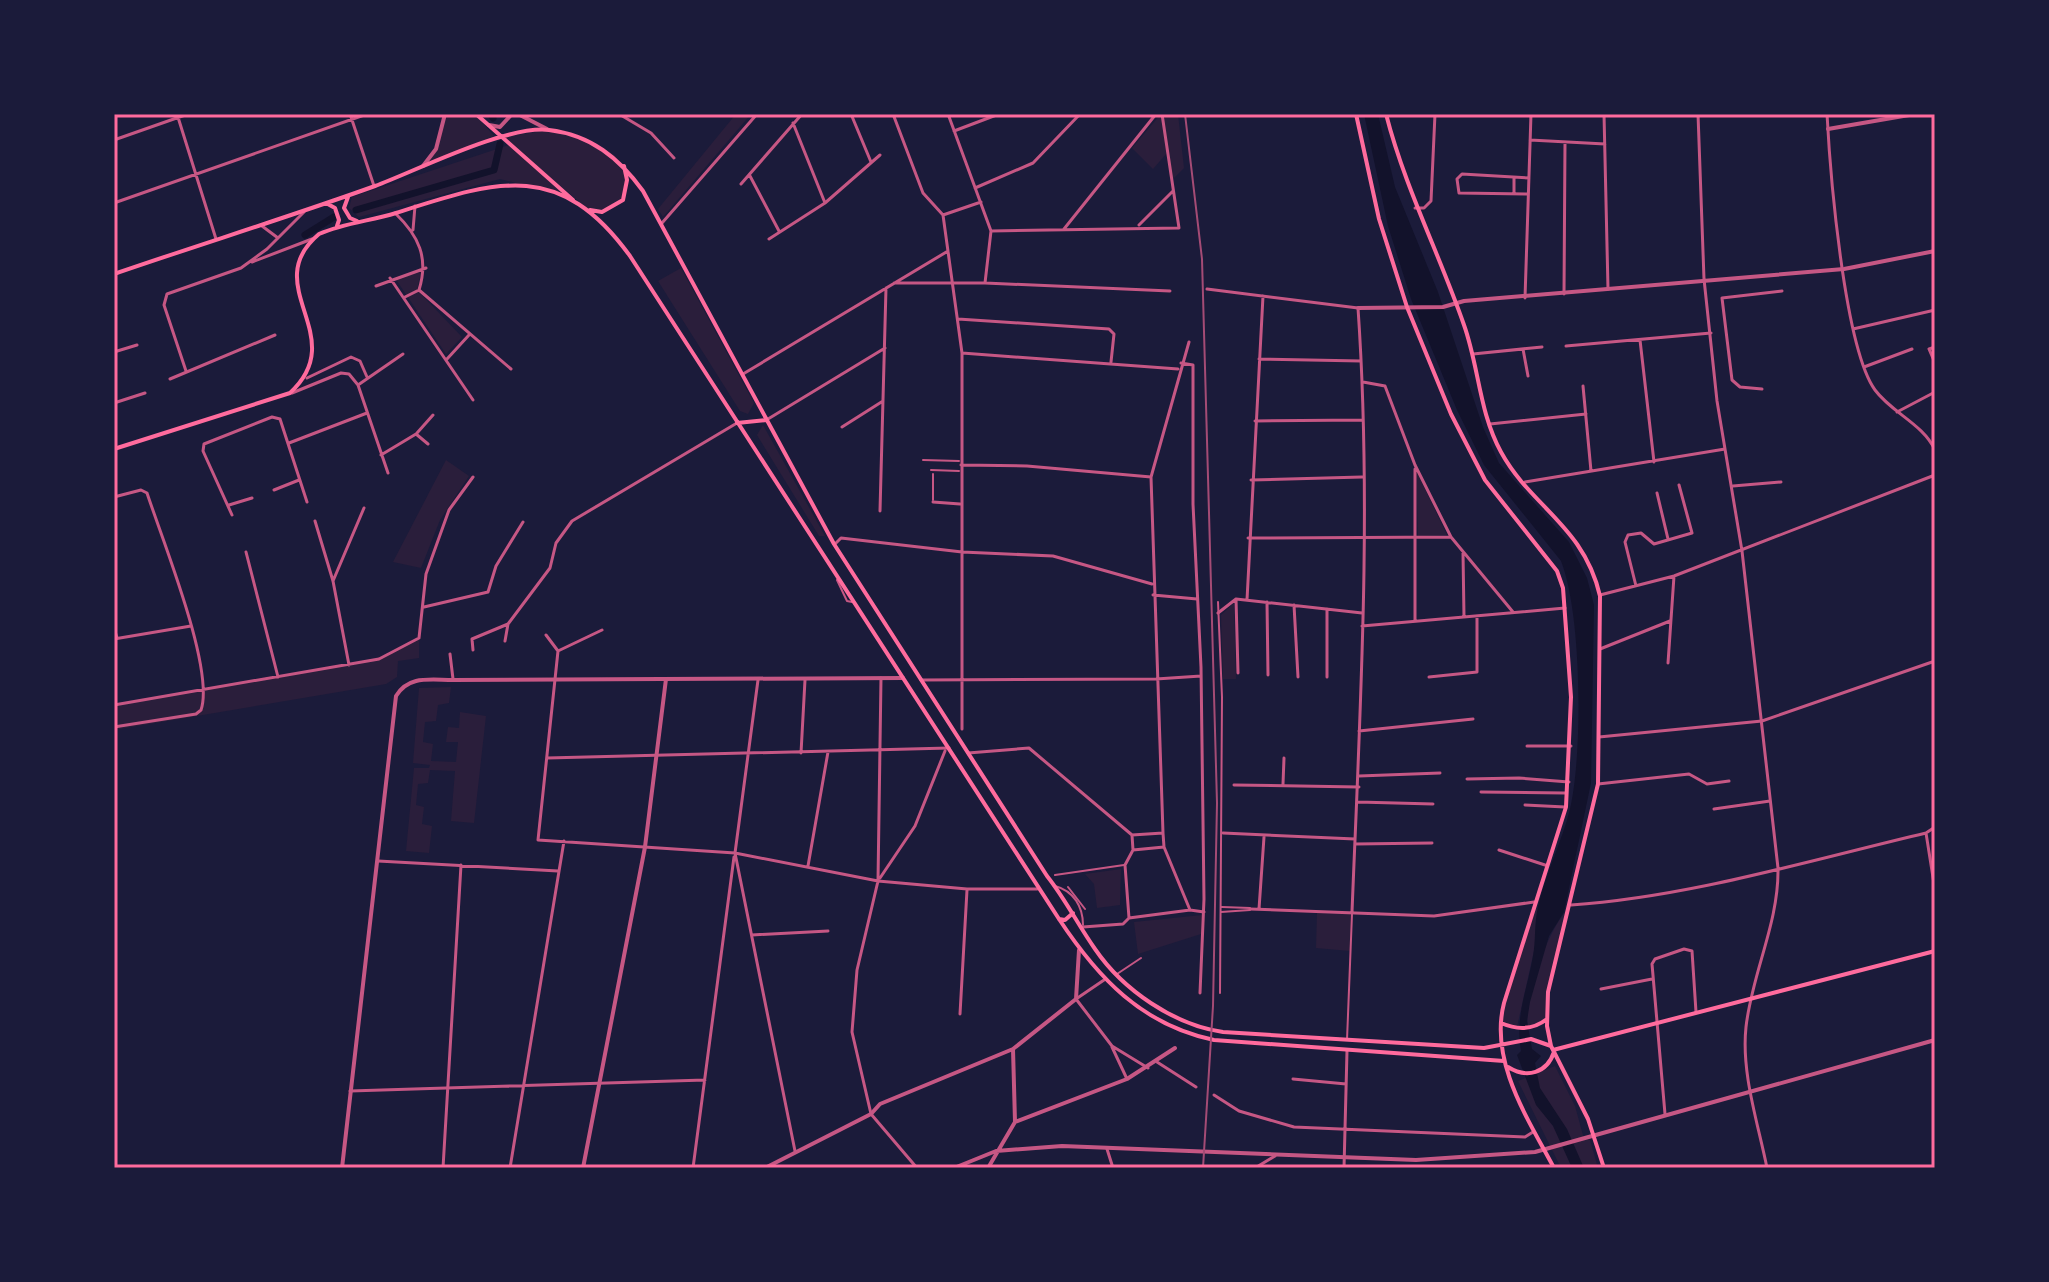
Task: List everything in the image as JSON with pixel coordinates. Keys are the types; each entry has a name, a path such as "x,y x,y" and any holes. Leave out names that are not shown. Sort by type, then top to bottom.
{"main road":[{"path":"476,114 574,201"},
{"path":"1356,114 1379,219 1407,307 1472,459 1557,571 1565,608 1571,746 1566,807 1545,865 1501,1023 1505,1063 1554,1168"},
{"path":"1386,114 1399,166 1473,354 1488,424 1502,454 1576,538 1595,576 1600,596 1598,784 1548,992 1547,1019 1553,1049 1594,1133 1604,1168"},
{"path":"114,274 349,195 503,137 549,130 598,146 624,165 662,223 834,544 1047,876 1074,911 1093,946 1116,975 1172,1015 1196,1026 1223,1032 1347,1041 1501,1046 1508,1042 1540,1040 1553,1049 1935,951"},
{"path":"588,209 602,212 623,200 627,180 624,165"},
{"path":"114,449 290,393 307,378 314,346 300,296 299,259 313,239 337,226 505,183 538,188 574,201 603,221 630,256 904,678 947,750 1079,950 1104,980 1156,1020 1199,1037 1222,1042 1505,1063 1517,1072 1538,1072 1548,1065 1553,1049"},
{"path":"349,195 344,208 350,218 360,222"},
{"path":"326,203 335,208 337,226"},
{"path":"737,423 767,420"},
{"path":"1059,919 1070,918 1074,911"},
{"path":"1501,1023 1507,1026 1537,1026 1547,1019"}],"street":[{"path":"114,140 188,114"},
{"path":"114,203 351,116 367,114"},
{"path":"420,169 436,149 445,114"},
{"path":"487,124 500,127 512,114"},
{"path":"518,114 549,130"},
{"path":"619,114 651,133 674,158"},
{"path":"662,223 757,114"},
{"path":"741,184 802,114"},
{"path":"851,114 871,162"},
{"path":"893,114 923,193 943,215 962,353 962,729"},
{"path":"948,114 991,231 985,283"},
{"path":"954,131 999,114"},
{"path":"975,188 1033,163 1079,114"},
{"path":"1064,229 1156,114"},
{"path":"991,231 1179,228 1162,114"},
{"path":"1415,208 1429,206 1431,201 1435,114"},
{"path":"1525,298 1531,114"},
{"path":"1604,114 1608,289"},
{"path":"1698,114 1704,279 1725,449 1742,551 1778,868 1776,905 1752,997 1745,1054 1767,1168"},
{"path":"1827,114 1844,269 1853,329 1864,367 1875,390 1930,438 1935,450"},
{"path":"1828,129 1915,114"},
{"path":"177,116 216,239"},
{"path":"351,116 374,186"},
{"path":"793,123 825,203"},
{"path":"1530,140 1605,144"},
{"path":"1564,294 1565,142"},
{"path":"769,239 825,203 880,155"},
{"path":"1528,194 1459,193 1456,188 1458,175 1462,174 1529,178"},
{"path":"750,176 779,231"},
{"path":"1514,177 1514,194"},
{"path":"1137,227 1173,191"},
{"path":"943,215 981,202"},
{"path":"405,297 419,290 426,268 413,230 415,206"},
{"path":"249,262 307,209"},
{"path":"395,213 413,230"},
{"path":"259,225 278,238"},
{"path":"186,371 164,305 167,294 249,262 263,261 313,239"},
{"path":"743,374 948,251"},
{"path":"1207,289 1358,308 1414,309 1443,307 1455,302 1844,269 1935,251"},
{"path":"376,286 390,278 426,268"},
{"path":"390,278 473,400"},
{"path":"894,283 985,283 1170,291"},
{"path":"880,511 886,288"},
{"path":"419,290 511,369"},
{"path":"1762,389 1737,386 1732,380 1722,298 1782,291"},
{"path":"1247,600 1263,296"},
{"path":"1347,1041 1359,787 1362,626 1363,420 1358,308"},
{"path":"1853,329 1935,310"},
{"path":"958,319 1109,329 1114,334 1111,362"},
{"path":"1566,346 1711,333"},
{"path":"447,359 470,334"},
{"path":"170,379 275,335"},
{"path":"1640,340 1654,462"},
{"path":"1189,342 1151,477 1152,584 1164,847 1190,910"},
{"path":"114,352 137,345"},
{"path":"1473,354 1542,347"},
{"path":"1935,347 1929,349 1935,363"},
{"path":"767,420 885,348"},
{"path":"1523,349 1528,376"},
{"path":"1864,367 1912,349"},
{"path":"962,353 1179,369"},
{"path":"358,385 403,354"},
{"path":"307,378 351,357 360,361 367,377"},
{"path":"1259,359 1361,361"},
{"path":"1181,363 1193,365 1204,912 1200,993"},
{"path":"319,372 320,382"},
{"path":"290,393 345,373 358,385 388,473"},
{"path":"1361,382 1385,386 1415,465 1451,537 1513,612"},
{"path":"1583,386 1591,471"},
{"path":"1897,412 1935,392"},
{"path":"114,403 145,393"},
{"path":"842,427 883,401"},
{"path":"288,444 367,413"},
{"path":"1488,424 1586,414"},
{"path":"381,455 416,434 433,415"},
{"path":"232,515 203,451 204,444 277,416 307,502"},
{"path":"1255,421 1363,420"},
{"path":"505,641 508,624 550,568 556,543 572,521 737,423"},
{"path":"416,434 428,444"},
{"path":"1525,482 1725,449"},
{"path":"923,460 1151,477"},
{"path":"1415,465 1415,621"},
{"path":"960,504 933,502 932,472 961,471"},
{"path":"1600,596 1674,576 1935,475"},
{"path":"114,705 379,659 419,638 426,574 445,522 473,477"},
{"path":"1251,480 1362,477"},
{"path":"274,490 299,480"},
{"path":"1731,486 1781,482"},
{"path":"1636,586 1625,538 1641,533 1650,543 1692,533 1679,485"},
{"path":"114,497 141,490 147,493 191,626 204,689 201,710 196,714 114,727"},
{"path":"1657,493 1668,539"},
{"path":"228,506 252,498"},
{"path":"333,581 364,508"},
{"path":"315,521 333,581 349,665"},
{"path":"424,607 486,594 496,566 523,522"},
{"path":"1248,538 1362,540 1451,537"},
{"path":"834,544 841,538 962,552 1053,556 1152,584"},
{"path":"246,552 278,677"},
{"path":"1463,552 1464,617"},
{"path":"1668,663 1674,576"},
{"path":"1153,595 1197,599"},
{"path":"1218,613 1236,599 1362,613"},
{"path":"1236,599 1238,673"},
{"path":"1218,602 1223,833 1220,993"},
{"path":"1267,602 1268,675"},
{"path":"1294,605 1298,677"},
{"path":"1362,626 1565,608"},
{"path":"1327,609 1327,677"},
{"path":"1429,677 1477,672 1477,616"},
{"path":"1600,649 1670,621"},
{"path":"473,650 472,639 508,624"},
{"path":"114,628 116,638 191,626"},
{"path":"558,651 602,630"},
{"path":"546,635 558,651 538,840 735,853 878,881 967,889 1040,889"},
{"path":"450,654 453,680"},
{"path":"1599,737 1762,721 1935,661"},
{"path":"920,680 1201,676"},
{"path":"881,678 878,881 857,970 852,1032 871,1114 917,1168"},
{"path":"342,1168 396,696 410,680 904,678"},
{"path":"583,1168 645,847 666,679"},
{"path":"693,1168 758,680"},
{"path":"801,753 805,680"},
{"path":"1359,731 1473,719"},
{"path":"1527,746 1571,746"},
{"path":"968,753 1029,748 1132,835 1163,833"},
{"path":"547,758 947,750 915,826 878,881"},
{"path":"808,868 828,752"},
{"path":"1283,784 1284,758"},
{"path":"1359,776 1440,773"},
{"path":"1598,784 1689,774 1707,784 1729,781"},
{"path":"1467,779 1519,778 1569,782"},
{"path":"1234,785 1359,787"},
{"path":"1481,792 1567,793"},
{"path":"1714,809 1770,800"},
{"path":"1358,802 1433,804"},
{"path":"1525,805 1566,807"},
{"path":"1571,905 1632,898 1778,868 1926,833 1935,827"},
{"path":"1223,833 1355,842 1432,843"},
{"path":"1926,833 1935,890"},
{"path":"1129,918 1125,865 1133,850 1132,835"},
{"path":"1259,909 1264,837"},
{"path":"510,1168 564,841"},
{"path":"1133,850 1164,847"},
{"path":"1499,850 1545,865"},
{"path":"735,853 795,1151"},
{"path":"378,861 559,871"},
{"path":"443,1168 461,865"},
{"path":"1047,876 1125,865"},
{"path":"1054,885 1066,889 1083,910 1083,927 1123,924 1129,918 1190,910 1204,912"},
{"path":"1068,887 1085,909"},
{"path":"960,1014 967,889"},
{"path":"1220,907 1434,916 1534,902"},
{"path":"1220,912 1250,909"},
{"path":"752,935 828,931"},
{"path":"1665,1114 1655,959 1689,948 1692,951 1696,1012"},
{"path":"1079,950 1076,999 1112,1046 1127,1079"},
{"path":"1116,975 1141,958"},
{"path":"1601,989 1654,979"},
{"path":"765,1168 871,1114 880,1104 931,1080 1013,1049 1104,980"},
{"path":"954,1168 1008,1149 1107,1147 1344,1159 1490,1156 1544,1149 1577,1137 1935,1040"},
{"path":"1112,1046 1148,1068"},
{"path":"1015,1122 1127,1079 1175,1048"},
{"path":"988,1168 1015,1122 1013,1049"},
{"path":"1344,1168 1347,1051"},
{"path":"1157,1062 1196,1087"},
{"path":"1293,1079 1346,1084"},
{"path":"350,1091 705,1080"},
{"path":"1214,1095 1239,1111 1268,1122 1345,1130 1525,1137 1535,1129"},
{"path":"1008,1133 1005,1140 1008,1149"},
{"path":"1107,1147 1113,1168"},
{"path":"1255,1168 1275,1156"}],"shaded area":[{"path":"448,114 475,114 494,136 429,163"},
{"path":"736,114 751,114 663,217 658,209"},
{"path":"1161,114 1178,114 1184,168 1171,181 1167,153 1153,169 1132,148"},
{"path":"1364,114 1378,114 1395,187 1438,292 1483,427 1499,463 1569,542 1587,578 1594,605 1591,783 1564,912 1549,936 1527,1021 1532,1049 1541,1056 1535,1063 1540,1088 1567,1129 1584,1168 1572,1168 1553,1126 1536,1105 1517,1055 1521,1051 1521,1014 1533,956 1538,907 1567,821 1574,784 1578,720 1577,648 1568,585 1561,561 1484,465 1457,410 1411,299 1388,226"},
{"path":"549,130 592,143 614,155 627,174 625,193 620,201 601,210 588,209 522,154 563,194 500,179 359,217 349,208 352,197 509,145 503,137"},
{"path":"681,268 754,403 748,414 740,411 658,281"},
{"path":"421,272 417,290 462,337 446,354 395,278"},
{"path":"763,425 825,536 819,536 757,435"},
{"path":"446,460 469,476 440,520 421,568 393,562"},
{"path":"1416,470 1447,535 1418,536"},
{"path":"1234,603 1236,679 1223,679 1221,615"},
{"path":"419,638 419,658 398,661 397,677 386,684 114,730 114,705 379,659"},
{"path":"451,687 449,703 438,705 436,721 425,722 423,742 433,744 431,761 456,762 458,742 446,742 448,727 459,728 460,712 486,716 474,823 451,821 455,771 430,770 428,783 418,784 416,805 424,807 422,824 432,826 429,853 406,851 414,768 429,768 430,765 413,763 419,688"},
{"path":"1121,869 1120,905 1097,908 1094,884 1085,874"},
{"path":"1571,905 1548,992 1547,1019 1528,1027 1530,998 1539,963 1554,929"},
{"path":"1538,908 1536,942 1517,1027 1501,1023 1503,1010 1531,911"},
{"path":"1317,913 1351,914 1350,951 1316,948"},
{"path":"1202,915 1201,934 1138,954 1134,922"},
{"path":"1555,1066 1575,1106 1584,1139 1590,1140 1598,1168 1561,1168 1518,1081"}],"waterway":[{"path":"491,114 493,118"},
{"path":"356,210 494,170 500,144"},
{"path":"305,235 334,217"}],"railway":[{"path":"1185,114 1202,259 1217,803 1213,1006 1203,1168"}]}
